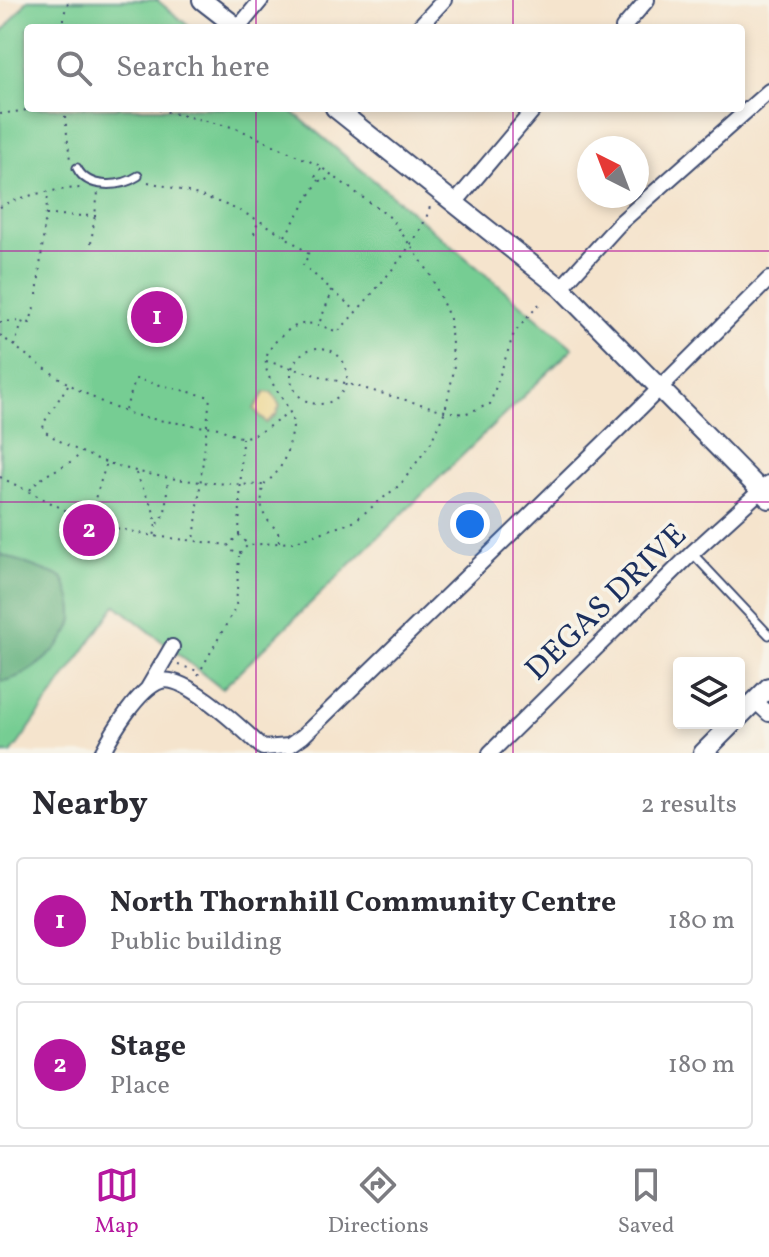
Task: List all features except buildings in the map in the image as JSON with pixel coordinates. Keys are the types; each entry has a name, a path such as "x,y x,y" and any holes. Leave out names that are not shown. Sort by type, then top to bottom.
{"street":[{"path":"202,0 233,24"},
{"path":"241,24 261,0"},
{"path":"422,24 444,0"},
{"path":"626,24 647,0"},
{"path":"561,288 621,222 769,91"},
{"path":"345,112 454,204 561,288 766,491"},
{"path":"454,204 532,112"},
{"path":"102,753 139,696 159,681 171,680 191,688 263,748 289,746 303,736 769,279"},
{"name":"DEGAS DRIVE","path":"490,753 692,553 766,491"},
{"path":"148,689 172,647"},
{"path":"762,707 769,687"},
{"path":"703,753 727,729"}],"lane":[{"path":"74,169 91,182 120,185 140,179"},
{"path":"692,553 769,635"}],"path":[{"path":"64,24 69,0"},
{"path":"0,114 24,111"},
{"path":"65,112 74,169"},
{"path":"168,112 236,128 322,168 391,218 429,272 450,319 454,370 445,411 430,444 401,484 353,522 293,542 248,545 239,554 236,607 191,688"},
{"path":"322,168 315,177 319,180 324,183 331,174"},
{"path":"71,179 71,189"},
{"path":"140,179 214,198 285,236 310,255 302,264 356,311"},
{"path":"285,236 319,180"},
{"path":"0,207 14,200 87,188"},
{"path":"91,243 98,189"},
{"path":"37,295 48,194"},
{"path":"69,384 43,424 44,431 82,453 136,472 169,478 200,483 263,485 280,470 293,427 289,413 270,382 266,361 278,339 293,326 310,322 338,332 409,244 427,217 430,205"},
{"path":"45,215 96,216"},
{"path":"254,234 258,221"},
{"path":"319,323 332,292 328,287"},
{"path":"266,361 464,414 490,404 514,333 541,302"},
{"path":"0,322 30,323 34,307"},
{"path":"14,346 23,321"},
{"path":"0,335 69,384 124,411 153,419 212,426 242,437 289,413"},
{"path":"325,349 335,353 344,363 346,384 334,399 324,403 312,402 304,399 295,388 293,368 305,352 325,349"},
{"path":"124,411 136,379 210,397 194,542"},
{"path":"242,437 239,535 248,545"},
{"path":"29,491 44,475 75,460 82,453"},
{"path":"88,520 107,461"},
{"path":"136,472 150,500 157,525"},
{"path":"0,477 88,520 194,542 228,545 239,535"},
{"path":"154,536 165,513 169,478"},
{"path":"263,485 261,508 278,531 279,543"},
{"path":"228,545 239,554"},
{"path":"176,665 200,672"}],"green space":[{"path":"28,0 157,0 186,24 24,24 24,112 293,112 573,348 222,689 116,605 11,753 0,753 0,35"},
{"path":"0,554 62,577 70,597 73,619 70,629 55,650 21,675 0,681"}],"sand":[{"path":"265,392 272,393 280,406 276,415 266,423 254,409"}],"place":[{"name":"North Thornhill Community Centre","path":"157,317"},
{"name":"Stage","path":"89,530"}]}
